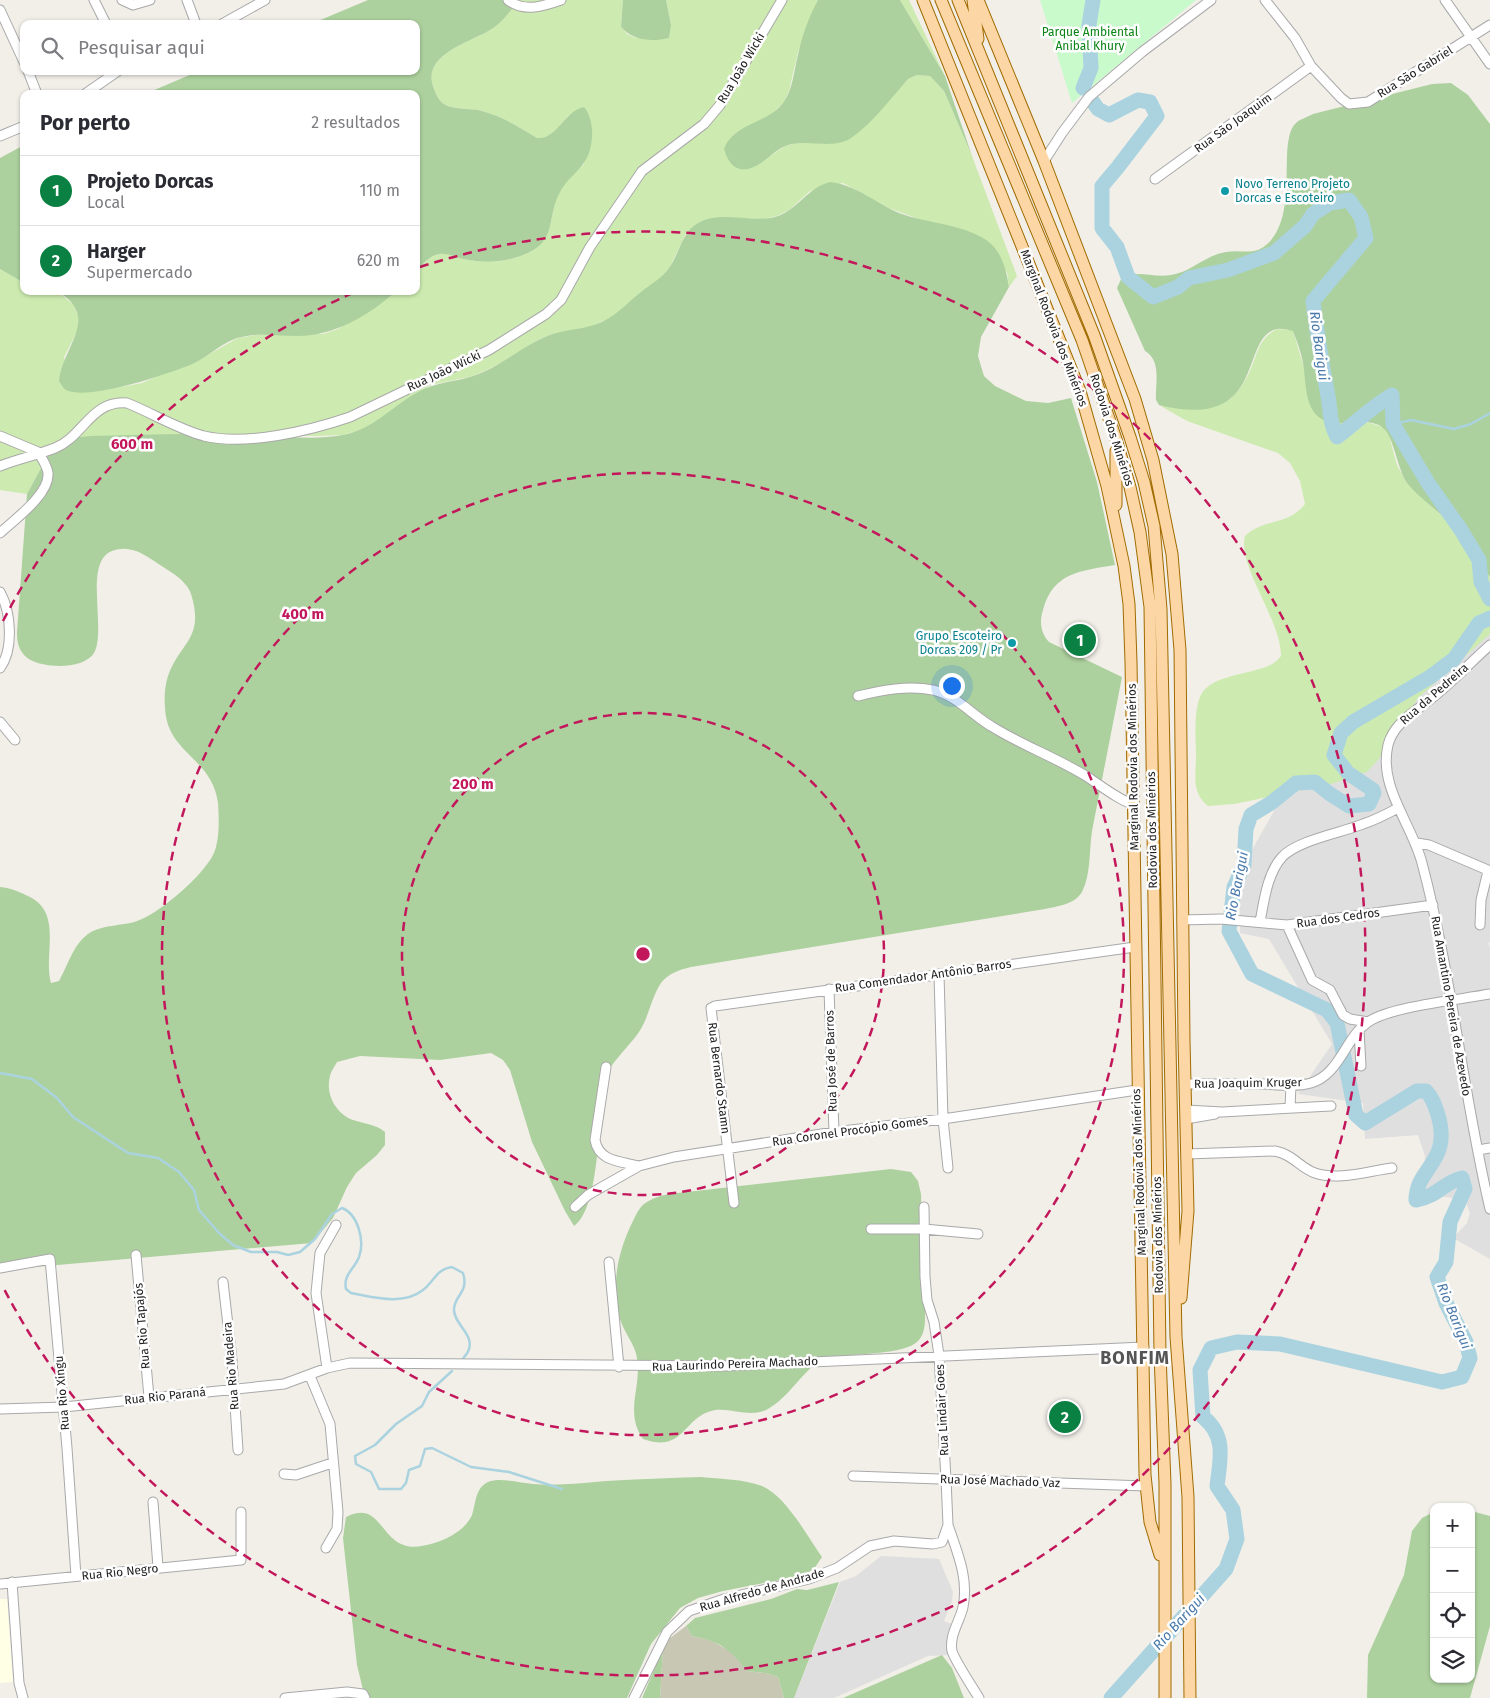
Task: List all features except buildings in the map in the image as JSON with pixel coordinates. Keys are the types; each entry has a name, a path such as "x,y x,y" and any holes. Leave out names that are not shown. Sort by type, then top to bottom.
{"main road":[{"name":"Marginal Rodovia dos Minérios","path":"923,0 1080,391 1116,522 1129,604 1146,1486 1150,1522 1164,1568"},
{"path":"930,0 957,41"},
{"name":"Rodovia dos Minérios","path":"941,0 1082,340 1130,486 1140,532 1150,607 1160,1354 1165,1484 1165,1698"},
{"name":"Rodovia dos Minérios","path":"958,0 1094,335 1130,437 1144,482 1154,526 1161,609 1176,1337 1188,1497 1190,1698"},
{"path":"973,0 981,58"},
{"path":"978,0 1044,161 1135,399 1153,460 1167,522 1176,586 1180,650 1182,920 1188,1211 1183,1282 1176,1337"},
{"path":"1116,439 1116,522"}],"street":[{"path":"94,0 104,20"},
{"path":"122,0 133,5 150,0"},
{"path":"187,0 194,20"},
{"path":"229,20 266,0"},
{"path":"508,0 528,8 542,7 561,0"},
{"name":"Rua João Wicki","path":"38,452 55,448 66,442 103,407 114,402 127,403 202,435 228,440 247,440 329,424 350,417 489,350 546,314 560,300 590,247 642,171 704,124 720,104 782,0"},
{"path":"1044,161 1062,132 1089,97 1142,52 1211,0"},
{"name":"Rua São Gabriel","path":"1265,0 1296,38 1312,66 1340,98 1349,104 1368,102 1490,25"},
{"path":"1445,0 1490,64"},
{"path":"0,10 20,53"},
{"name":"Rua São Joaquim","path":"1155,179 1312,66"},
{"path":"30,75 36,90"},
{"path":"91,90 112,75"},
{"path":"0,136 20,128"},
{"path":"0,436 38,452 46,468 47,483 41,494 0,533"},
{"path":"0,466 38,452"},
{"path":"0,592 8,613 9,647 0,668"},
{"name":"Rua da Pedreira","path":"1398,808 1392,790 1387,757 1388,743 1397,726 1437,695 1489,649"},
{"path":"858,696 882,690 907,688 934,690 990,726 1067,764 1117,794 1126,803 1134,804"},
{"path":"0,722 16,740"},
{"path":"1260,922 1270,881 1277,864 1287,853 1363,824 1398,808"},
{"name":"Rua Amantino Pereira de Azevedo","path":"1398,808 1417,843 1433,905 1490,1209"},
{"path":"1417,843 1428,845 1489,871 1481,900 1480,925"},
{"name":"Rua dos Cedros","path":"1182,920 1220,919 1287,925 1433,905"},
{"path":"1287,925 1312,980 1330,990 1343,1014 1350,1019 1368,1022"},
{"name":"Rua Comendador Antônio Barros","path":"711,1008 1135,947"},
{"path":"939,974 943,1119 948,1168"},
{"name":"Rua José de Barros","path":"829,990 834,1132"},
{"name":"Rua Joaquim Kruger","path":"1185,1084 1291,1085 1311,1083 1324,1076 1336,1064 1359,1030 1368,1022 1386,1013 1490,994"},
{"name":"Rua Bernardo Stamn","path":"711,1008 734,1203"},
{"path":"1359,1030 1361,1066"},
{"path":"606,1067 596,1131 597,1150 601,1156 639,1166"},
{"path":"1290,1108 1291,1085"},
{"name":"Rua Coronel Procópio Gomes","path":"576,1207 588,1195 639,1166 727,1148 834,1132 943,1119 1137,1090"},
{"path":"1186,1114 1331,1106"},
{"path":"1478,1150 1490,1148"},
{"path":"1186,1154 1275,1151 1288,1154 1314,1173 1331,1176 1392,1168"},
{"name":"Rua Lindair Goes","path":"924,1207 927,1300 934,1322 939,1355 948,1525 963,1567 965,1591 963,1609 954,1629 952,1652 979,1698"},
{"path":"326,1368 316,1293 320,1253 336,1225"},
{"path":"871,1229 924,1229 978,1234"},
{"name":"Rua Rio Tapajós","path":"136,1255 149,1397"},
{"name":"Rua Rio Xingu","path":"0,1268 50,1259 64,1407 76,1576"},
{"path":"609,1262 618,1366"},
{"name":"Rua Rio Madeira","path":"223,1282 238,1450"},
{"name":"Rua Laurindo Pereira Machado","path":"326,1368 350,1363 724,1366 939,1355 1118,1350 1144,1347"},
{"name":"Rua Rio Paraná","path":"0,1409 64,1407 284,1384 310,1376 326,1368"},
{"path":"310,1376 330,1424 332,1463 338,1512 336,1529 326,1548"},
{"path":"284,1474 296,1475 332,1463"},
{"name":"Rua José Machado Vaz","path":"853,1476 1146,1486"},
{"path":"153,1502 158,1567"},
{"name":"Rua Rio Negro","path":"0,1584 241,1560 241,1512"},
{"name":"Rua Alfredo de Andrade","path":"634,1698 667,1632 689,1611 724,1599 809,1579 837,1568 870,1546 894,1541 933,1544 942,1542 948,1525"},
{"path":"12,1582 19,1683 23,1698"},
{"path":"285,1698 347,1692 364,1696"}],"shaded area":[{"path":"1490,514 1490,942 1488,943 1490,948 1490,1259 1453,1238 1467,1223 1470,1213 1465,1200 1432,1195 1424,1187 1425,1156 1418,1135 1365,1139 1363,1103 1298,1094 1332,1044 1269,939 1240,933 1240,871 1279,802 1296,793 1289,757"},
{"path":"881,1556 939,1559 953,1592 952,1601 944,1621 952,1624 951,1655 928,1656 834,1698 794,1698 840,1582 856,1576"},
{"path":"0,1599 7,1599 13,1682 0,1683"},
{"path":"686,1626 692,1636 710,1640 732,1652 747,1671 778,1677 784,1698 660,1698 663,1649 670,1638"}],"green space":[{"path":"368,0 519,0 496,26 442,57 435,66 432,76 436,95 445,105 489,113 537,138 550,135 577,110 584,107 588,113 592,127 592,136 587,158 561,189 549,229 542,244 534,250 508,260 486,262 440,254 430,258 420,267 420,90 154,90 190,75 420,75 420,20 320,20"},
{"path":"519,0 623,0 621,27 627,34 636,38 671,25 666,0 818,0 798,52 789,91 784,102 772,114 760,120 763,161 785,146 803,141 823,144 850,138 908,79 917,75 930,76 944,91 972,156 1017,276 1009,287 1007,272 924,221 889,208 843,183 810,191 789,210 777,216 764,219 726,218 686,233 670,267 659,279 612,317 588,328 553,334 540,339 497,365 473,376 431,385 364,429 343,435 316,436 210,434 70,438 47,457 27,494 0,490 0,269 20,281 20,295 62,295 74,305 78,316 79,328 64,357 73,392 142,383 164,373 188,366 238,338 256,335 323,334 338,329 390,295 420,295 420,267 433,256 446,254 463,259 493,262 516,258 541,245 549,231 559,191 584,164 569,115 547,137 537,138 489,113 445,105 436,95 434,89 432,76 435,66 442,57 464,43 487,32 505,17"},
{"path":"623,0 666,0 671,25 669,38 650,40 637,38 626,32 621,27"},
{"path":"818,0 900,0 945,76 972,156 944,91 930,76 917,75 908,79 867,125 844,142 828,144 796,143 782,147 753,168 740,169 731,164 724,149 729,140 735,134 776,110 786,98 791,86 804,33"},
{"path":"900,0 909,0 945,76"},
{"name":"Parque Ambiental Anibal Khury","path":"1040,0 1196,0 1072,103"},
{"path":"1451,83 1468,95 1490,124 1490,577 1446,520 1407,483 1390,438 1383,428 1365,422 1331,423 1315,414 1308,399 1302,359 1293,331 1277,329 1265,336 1245,380 1234,395 1218,406 1194,410 1159,405 1156,400 1156,367 1154,361 1145,351 1117,288 1122,277 1128,275 1171,275 1185,271 1212,256 1231,251 1257,250 1266,245 1277,232 1283,216 1290,132 1300,120 1313,114 1432,84"},
{"path":"20,147 20,281 0,269 0,158"},
{"path":"830,182 857,190 899,213 959,228 971,232 990,243 1001,258 1009,287 981,337 978,356 984,376 995,386 1026,401 1048,403 1071,398 1097,482 1115,565 1080,572 1061,581 1048,597 1041,619 1042,627 1044,635 1049,642 1122,677 1092,831 1087,878 1079,896 1075,900 1060,906 1045,909 691,967 671,974 661,983 639,1032 610,1067 605,1078 594,1180 583,1216 574,1226 532,1142 510,1070 503,1060 491,1053 440,1060 360,1056 337,1062 330,1076 329,1090 333,1103 347,1117 374,1126 385,1132 385,1145 377,1155 356,1173 347,1187 333,1218 312,1243 0,1270 0,887 8,888 30,897 40,904 49,924 49,972 51,983 59,981 78,944 88,934 101,928 142,919 161,908 192,882 213,855 217,843 219,815 214,788 207,775 173,736 165,708 165,691 168,676 193,631 195,621 195,609 191,594 178,577 138,552 125,549 112,551 103,558 99,568 97,582 98,629 94,653 80,663 59,666 30,660 20,650 17,632 27,494 47,457 60,443 70,438 91,436 222,434 318,438 354,432 364,428 425,389 483,372 550,335 595,325 609,318 666,272 688,232 698,223 716,217 756,219 775,217 790,210 815,189"},
{"path":"62,295 392,295 363,316 338,328 311,335 260,335 237,338 188,366 126,386 91,392 66,390 59,381 78,322 77,311 70,301"},
{"path":"1277,329 1293,330 1303,365 1341,424 1370,423 1383,427 1389,436 1397,465 1407,483 1445,519 1490,577 1490,634 1418,698 1378,760 1367,772 1331,784 1234,804 1208,806 1199,795 1195,777 1196,711 1201,695 1205,689 1215,682 1227,677 1264,668 1281,656 1274,626 1247,562 1244,548 1245,536 1260,526 1291,516 1305,504 1300,481 1290,463 1278,453 1187,421 1159,405 1199,408 1215,406 1225,402 1238,391 1244,382 1265,338"},
{"path":"891,1169 911,1172 918,1181 921,1194 925,1319 920,1339 911,1346 902,1349 825,1358 807,1371 782,1398 768,1409 753,1413 715,1410 700,1416 674,1439 666,1442 656,1442 643,1439 637,1429 634,1409 638,1369 637,1358 620,1319 616,1294 619,1258 632,1223 642,1206 659,1196 669,1194"},
{"path":"701,1477 747,1482 762,1486 771,1491 788,1507 822,1557 814,1569 801,1576 723,1591 698,1598 680,1608 651,1644 627,1698 365,1698 357,1665 343,1538 346,1517 359,1513 368,1514 376,1519 397,1542 408,1546 422,1546 444,1540 463,1527 472,1515 478,1492 488,1482 504,1480 551,1485"},
{"path":"1475,1512 1490,1516 1490,1626 1475,1680"},
{"path":"1430,1514 1430,1683 1474,1683 1470,1698 1367,1698 1368,1655 1404,1575 1412,1531 1422,1518"},
{"path":"839,1582 794,1698 784,1698 778,1677 747,1671 724,1647 692,1636 686,1626 695,1618 771,1599 797,1589 807,1590"},
{"path":"663,1649 660,1698 642,1698"},
{"path":"942,1655 952,1668 964,1698 843,1698"}],"waterway":[{"name":"Rio Barigui","path":"1083,88 1091,68 1089,25 1093,0"},
{"name":"Rio Barigui","path":"1093,102 1098,109 1109,115 1138,100 1150,102 1157,116 1102,186 1102,228 1117,247 1128,277 1153,297 1178,287 1189,278 1228,270 1274,253 1305,226 1313,214 1330,203 1349,200 1361,217 1366,238 1313,301 1334,431 1337,437 1392,395 1393,424 1428,483 1461,530 1479,560 1481,582 1490,599"},
{"path":"1393,424 1411,420 1454,429 1471,424 1490,413"},
{"name":"Rio Barigui","path":"1111,1698 1226,1569 1237,1539 1233,1510 1217,1486 1220,1458 1219,1440 1211,1424 1203,1417 1200,1370 1211,1348 1237,1342 1280,1344 1442,1382 1462,1377 1470,1358 1466,1342 1446,1303 1437,1277 1446,1262 1450,1222 1465,1189 1462,1178 1455,1180 1430,1196 1416,1200 1421,1180 1437,1154 1440,1144 1441,1131 1432,1099 1426,1091 1417,1091 1365,1123 1356,1115 1337,1023 1327,1010 1252,974 1229,931 1234,887 1244,865 1246,829 1251,815 1271,803 1296,783 1315,782 1349,806 1369,804 1374,793 1373,790 1348,773 1334,755 1341,733 1353,722 1430,677 1454,659 1479,623 1490,618"},
{"path":"0,1073 32,1079 57,1098 73,1117 128,1153 158,1158 179,1172 194,1190 199,1210 219,1233 233,1245 251,1252 277,1252 288,1255 300,1252 315,1239 332,1214 342,1208 348,1211 356,1222 361,1243 359,1257 347,1276 345,1284 346,1289 351,1293 388,1299 406,1298 415,1295 427,1287 442,1270 452,1267 463,1273 464,1285 454,1309 457,1319 469,1338 470,1344 461,1362"},
{"path":"452,1371 429,1392 422,1406 396,1424 375,1445 355,1456 356,1464 371,1472 379,1489 401,1489 406,1483 409,1470 420,1466 425,1449 432,1448 471,1467 509,1472 562,1489"}],"place":[{"name":"Novo Terreno Projeto Dorcas e Escoteiro","path":"1225,191"},
{"name":"Projeto Dorcas","path":"1080,640"},
{"name":"Grupo Escoteiro Dorcas 209 / Pr","path":"1012,643"},
{"name":"Harger","path":"1065,1417"}],"district":[{"name":"BONFIM","path":"1135,1358"}]}
